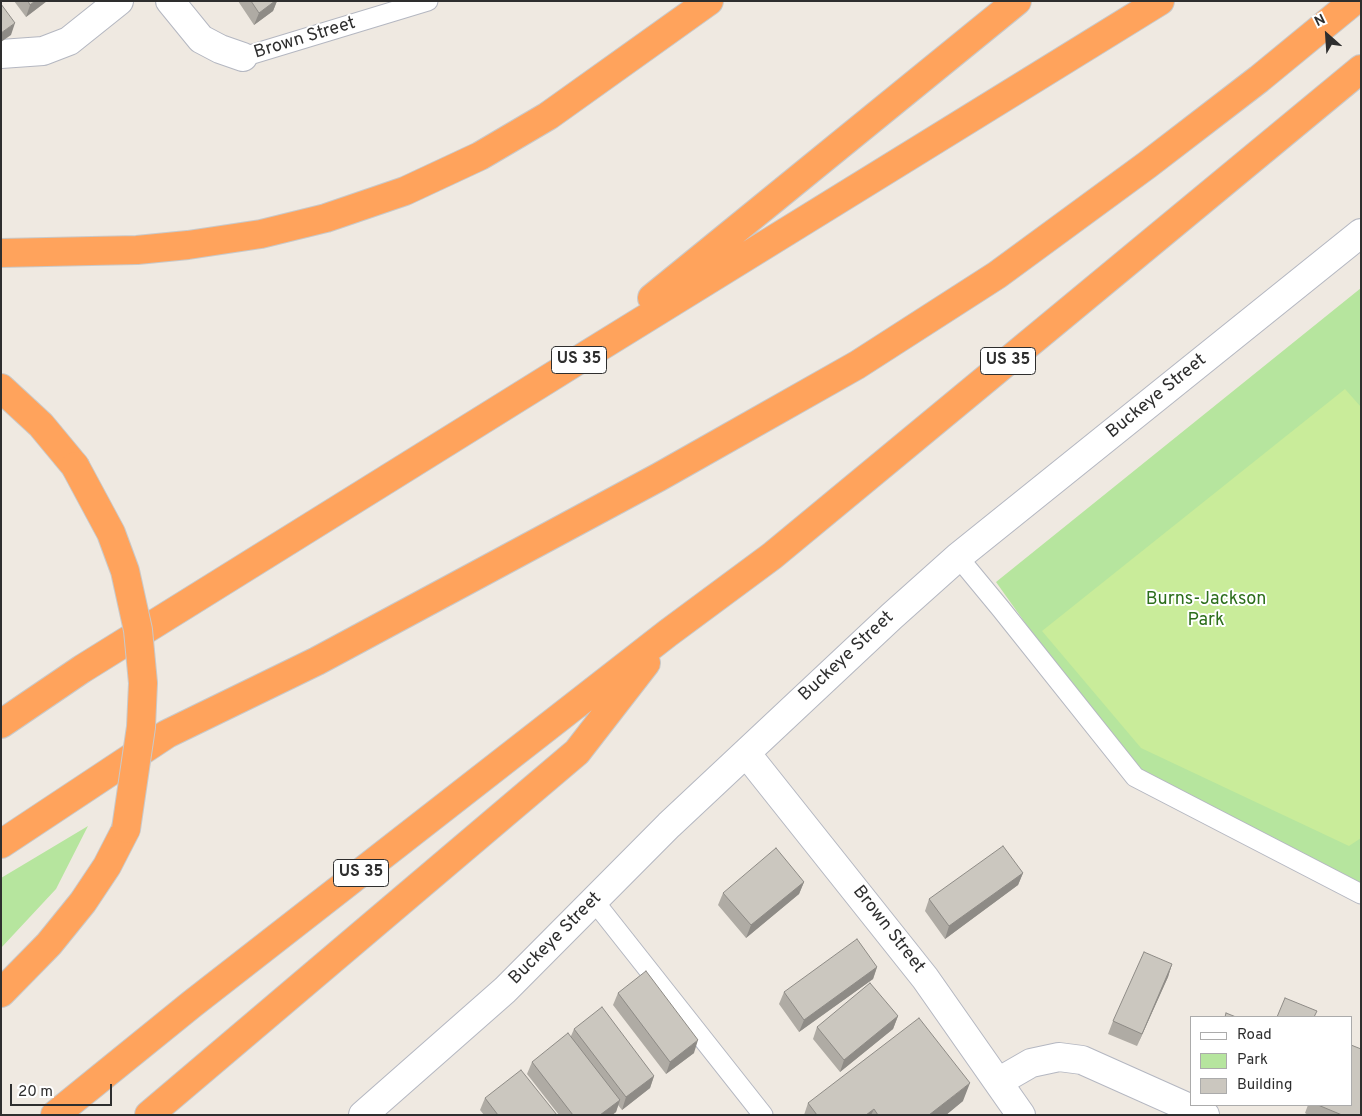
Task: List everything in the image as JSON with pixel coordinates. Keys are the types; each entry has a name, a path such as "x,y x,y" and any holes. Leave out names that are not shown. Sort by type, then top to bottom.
{"highway":[{"path":"1,253 136,250 197,244 261,234 326,218 405,191 480,156 548,116 709,1"},
{"path":"572,364 1017,1"},
{"name":"US 35","path":"1,724 82,669 1160,1"},
{"path":"1,844 167,734 352,642 658,477 857,365 1012,264 1154,160 1354,1"},
{"name":"US 35","path":"55,1115 192,1004 668,633 772,556 1355,76"},
{"path":"1,388 40,425 75,466 111,533 125,571 138,630 143,683 141,726 126,829 107,866 84,902 50,944 1,993"},
{"path":"149,1115 578,752 668,633"}],"street":[{"path":"1,54 42,51 69,41 119,1"},
{"name":"Brown Street","path":"170,1 201,39 220,49 243,57"},
{"name":"Buckeye Street","path":"363,1115 505,990 669,825 892,616 958,558 1361,233"},
{"name":"Brown Street","path":"746,753 920,970 1020,1115"},
{"path":"998,1082 1031,1063 1059,1058 1082,1060 1205,1115"}],"lane":[{"name":"Brown Street","path":"243,57 428,1"},
{"path":"958,558 1001,609 1134,777 1361,894"},
{"path":"594,901 764,1115"}],"green space":[{"name":"Burns-Jackson Park","path":"1361,288 1361,894 1135,777 996,582"},
{"name":"Burns-Jackson Park","path":"1345,389 1361,407 1361,838 1349,846 1141,748 1042,631"},
{"path":"88,826 56,889 1,948 1,878"}],"building":[{"path":"251,1 275,1 259,13"},
{"path":"1,4 15,23 1,33"},
{"path":"1003,846 1023,873 949,926 929,899"},
{"path":"776,848 804,882 751,925 723,893"},
{"path":"857,939 877,967 804,1020 784,992"},
{"path":"1144,952 1172,964 1142,1034 1113,1021"},
{"path":"646,971 698,1040 670,1062 618,993"},
{"path":"870,983 898,1016 844,1060 817,1027"},
{"path":"1285,998 1317,1011 1314,1016 1277,1016"},
{"path":"602,1007 654,1076 626,1097 574,1029"},
{"path":"919,1018 970,1083 929,1115 878,1115 874,1109 866,1115 817,1115 808,1103"},
{"path":"568,1033 620,1100 600,1115 573,1115 532,1062"},
{"path":"1352,1045 1361,1049 1361,1115 1342,1115 1320,1106 1352,1106"},
{"path":"521,1070 557,1115 498,1115 485,1098"}]}
